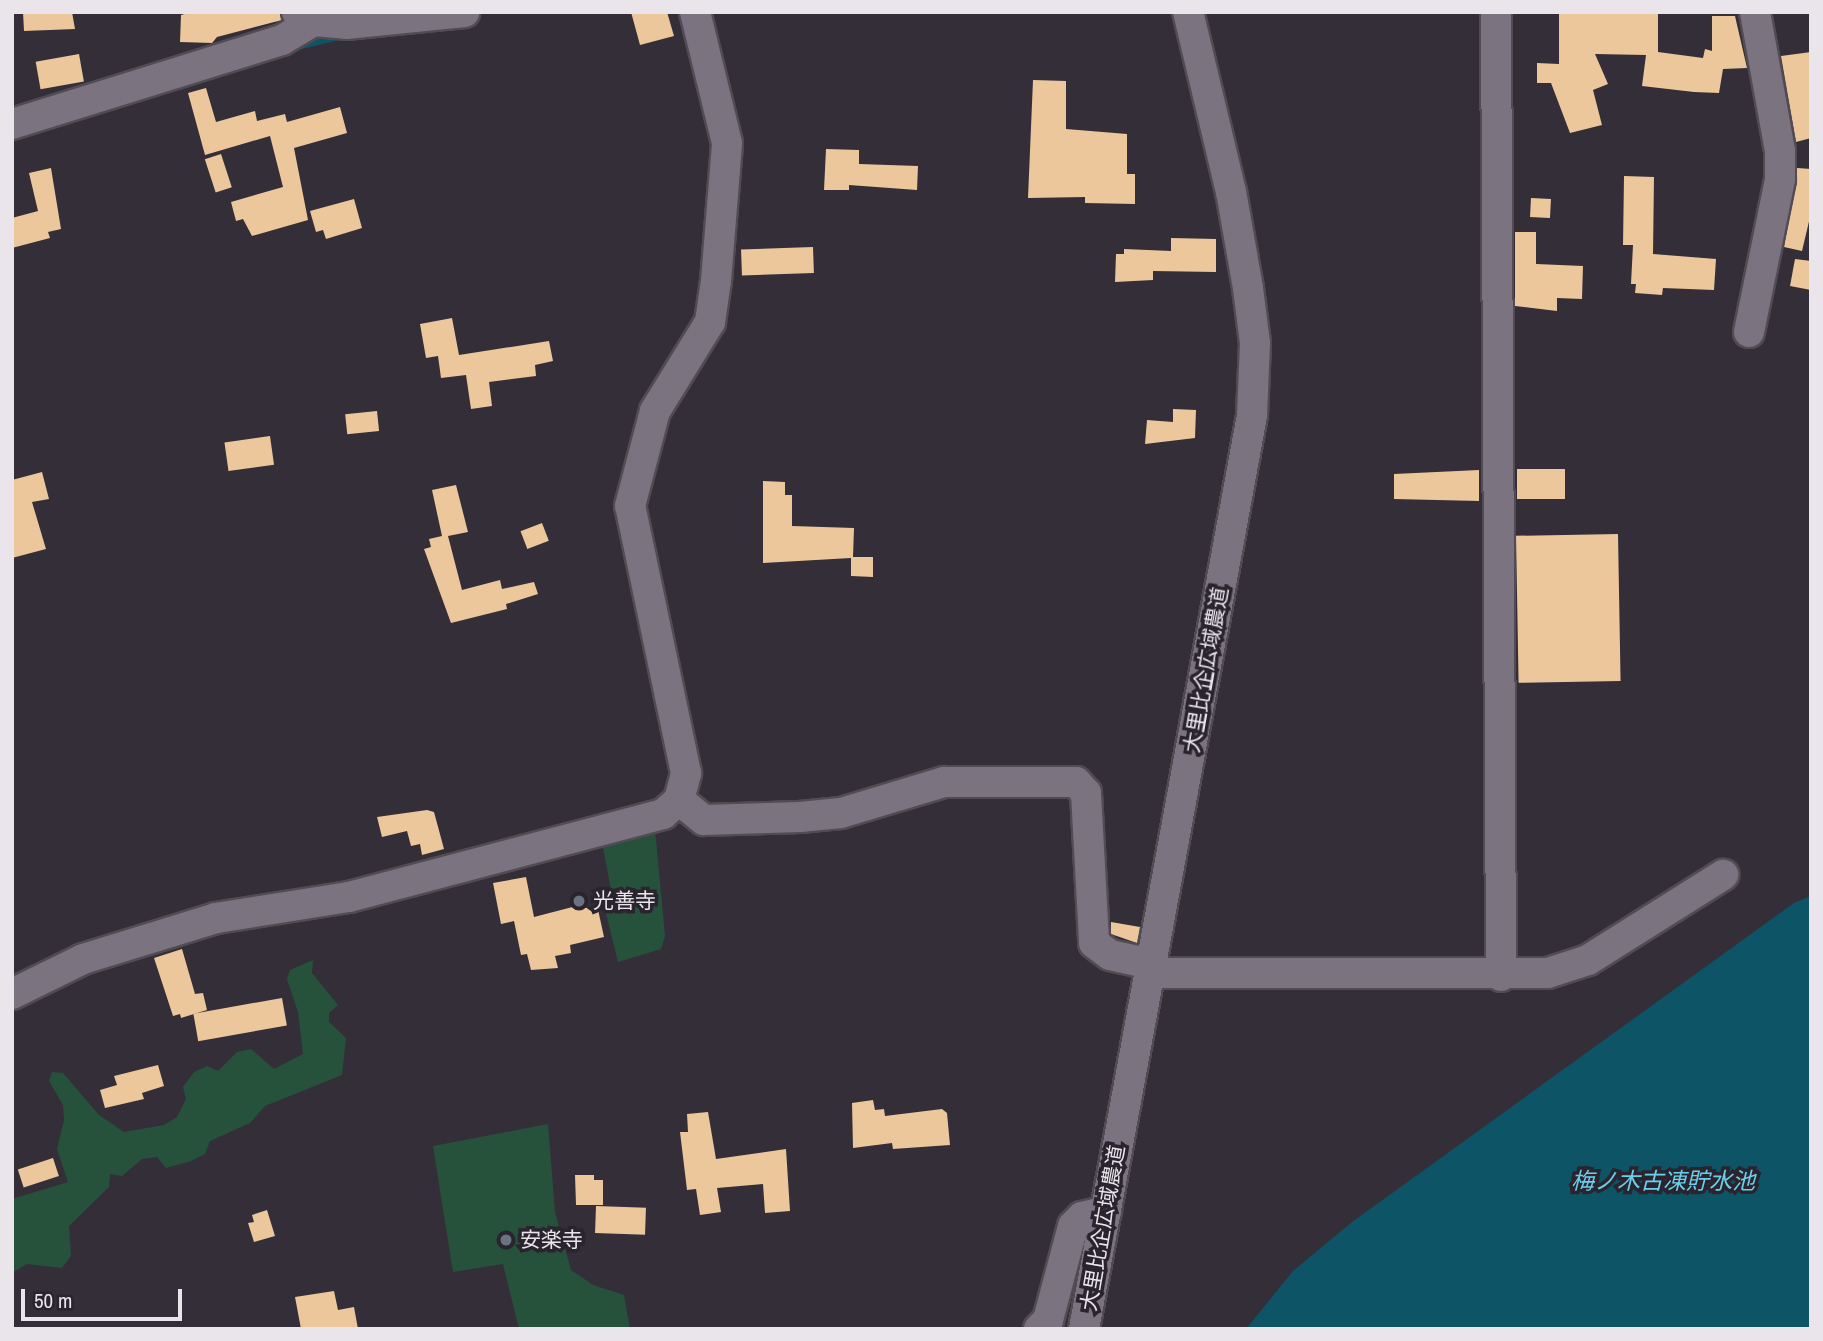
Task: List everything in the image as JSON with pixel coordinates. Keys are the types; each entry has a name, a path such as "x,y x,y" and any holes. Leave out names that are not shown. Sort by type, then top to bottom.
{"street":[{"path":"12,124 282,40 305,16 346,24 464,12"},
{"path":"12,994 83,960 216,918 349,897 663,814 679,800 686,773 630,506 655,411 710,322 714,295 727,143 695,12"},
{"name":"大里比企広域農道","path":"1084,1329 1252,415 1255,343 1231,192 1188,12"},
{"path":"1496,12 1501,976"},
{"path":"1749,332 1780,179 1780,151 1755,12"},
{"path":"679,800 704,820 800,817 841,813 944,782 1076,782 1086,793 1094,943 1110,955 1150,969 1501,976 1548,972 1588,960 1723,875"},
{"path":"1039,1329 1048,1320 1073,1226 1082,1217 1106,1211"}],"green space":[{"path":"655,829 665,936 661,949 618,962 601,893 611,890 602,842"},
{"path":"313,960 312,973 338,1005 329,1013 329,1022 346,1038 342,1075 265,1106 250,1123 210,1141 205,1154 191,1161 166,1168 157,1157 142,1159 122,1176 110,1174 109,1187 69,1226 71,1256 62,1268 27,1264 12,1273 12,1199 68,1182 57,1149 64,1120 63,1105 49,1081 52,1072 63,1073 99,1115 124,1132 164,1125 177,1117 186,1099 183,1087 194,1072 207,1066 218,1071 237,1052 251,1049 274,1069 303,1054 298,1012 287,979 290,970"},
{"name":"安楽寺","path":"548,1124 555,1212 571,1270 593,1285 624,1295 630,1329 519,1329 503,1264 453,1272 433,1146"}],"water":[{"name":"梅ノ木古凍貯水池","path":"1811,896 1811,1329 1246,1329 1293,1271 1352,1222 1794,903"}],"building":[{"path":"23,12 72,12 75,29 24,31"},
{"path":"192,12 280,12 282,20 217,37 212,43 180,42 181,15"},
{"path":"631,12 667,12 674,36 640,45"},
{"path":"1559,12 1658,12 1658,52 1703,58 1705,49 1712,51 1712,16 1735,16 1747,68 1723,69 1719,93 1694,92 1642,86 1646,55 1595,54 1608,84 1593,90 1602,125 1570,133 1551,83 1537,83 1537,63 1559,64"},
{"path":"1811,52 1811,138 1796,142 1781,56"},
{"path":"79,54 84,82 41,89 36,62"},
{"path":"1033,80 1066,81 1066,129 1127,134 1127,174 1135,174 1135,204 1085,203 1085,197 1028,198"},
{"path":"206,88 216,122 255,111 257,121 285,114 287,122 340,107 347,133 294,148 308,220 252,236 243,219 236,221 231,202 283,187 270,136 205,155 188,93"},
{"path":"826,149 859,150 859,164 918,166 917,190 849,185 849,190 824,190"},
{"path":"221,154 232,187 216,193 205,159"},
{"path":"51,168 61,229 48,232 50,238 12,248 12,218 38,211 29,173"},
{"path":"1797,168 1811,169 1811,213 1802,251 1784,247"},
{"path":"1624,176 1654,177 1653,254 1716,259 1714,290 1663,288 1662,295 1635,293 1636,284 1631,284 1633,245 1623,245"},
{"path":"1531,198 1551,199 1550,218 1530,217"},
{"path":"354,199 362,228 326,239 323,230 316,232 310,211"},
{"path":"1515,232 1536,232 1536,264 1583,266 1582,299 1557,298 1557,311 1515,306"},
{"path":"1171,238 1216,239 1216,272 1153,271 1153,280 1115,282 1116,254 1124,254 1124,249 1171,251"},
{"path":"813,247 814,273 742,275 741,250"},
{"path":"1795,259 1811,261 1811,290 1790,286"},
{"path":"452,318 459,355 549,341 553,361 535,365 536,376 489,382 492,406 471,409 466,375 441,378 438,356 426,358 420,324"},
{"path":"1173,409 1196,410 1195,438 1145,444 1147,420 1173,422"},
{"path":"377,411 379,431 347,434 345,414"},
{"path":"270,436 274,465 228,471 224,442"},
{"path":"1517,469 1565,469 1565,499 1517,499"},
{"path":"1479,470 1479,501 1394,499 1394,474"},
{"path":"42,472 49,499 32,502 46,549 12,558 12,480"},
{"path":"763,481 785,482 785,495 792,495 792,526 854,528 853,557 873,557 873,577 851,576 851,558 763,563"},
{"path":"456,485 468,532 448,536 462,590 500,580 502,589 534,582 538,594 506,604 507,609 451,623 424,549 431,547 429,539 442,536 432,490"},
{"path":"542,523 549,541 527,549 521,531"},
{"path":"1618,534 1621,681 1519,683 1516,536"},
{"path":"427,810 434,812 444,849 422,855 420,844 411,846 407,831 382,837 377,817"},
{"path":"526,877 534,917 584,904 585,908 597,905 604,937 570,945 571,953 555,956 558,968 531,970 527,954 521,955 514,921 501,924 493,883"},
{"path":"1111,922 1140,927 1137,943 1111,934"},
{"path":"182,949 195,994 203,993 207,1010 181,1018 180,1014 173,1016 154,958"},
{"path":"282,998 287,1026 198,1041 193,1014"},
{"path":"158,1065 164,1086 142,1093 144,1099 105,1108 100,1090 117,1085 114,1076"},
{"path":"873,1100 875,1110 884,1109 885,1116 942,1109 947,1113 950,1145 893,1149 892,1143 853,1148 852,1103"},
{"path":"708,1112 716,1159 786,1149 790,1211 765,1213 763,1184 717,1188 721,1212 700,1215 696,1189 687,1190 680,1132 688,1132 687,1114"},
{"path":"53,1158 59,1176 24,1188 18,1169"},
{"path":"575,1175 594,1175 594,1180 603,1180 603,1205 576,1205"},
{"path":"596,1206 646,1208 645,1235 595,1233"},
{"path":"267,1210 275,1236 254,1242 248,1223 254,1222 252,1215"},
{"path":"334,1291 338,1310 354,1307 358,1329 301,1329 295,1297"}],"waterway":[{"path":"297,47 347,35"}],"place":[{"name":"光善寺","path":"579,901"},
{"name":"安楽寺","path":"506,1240"}]}
